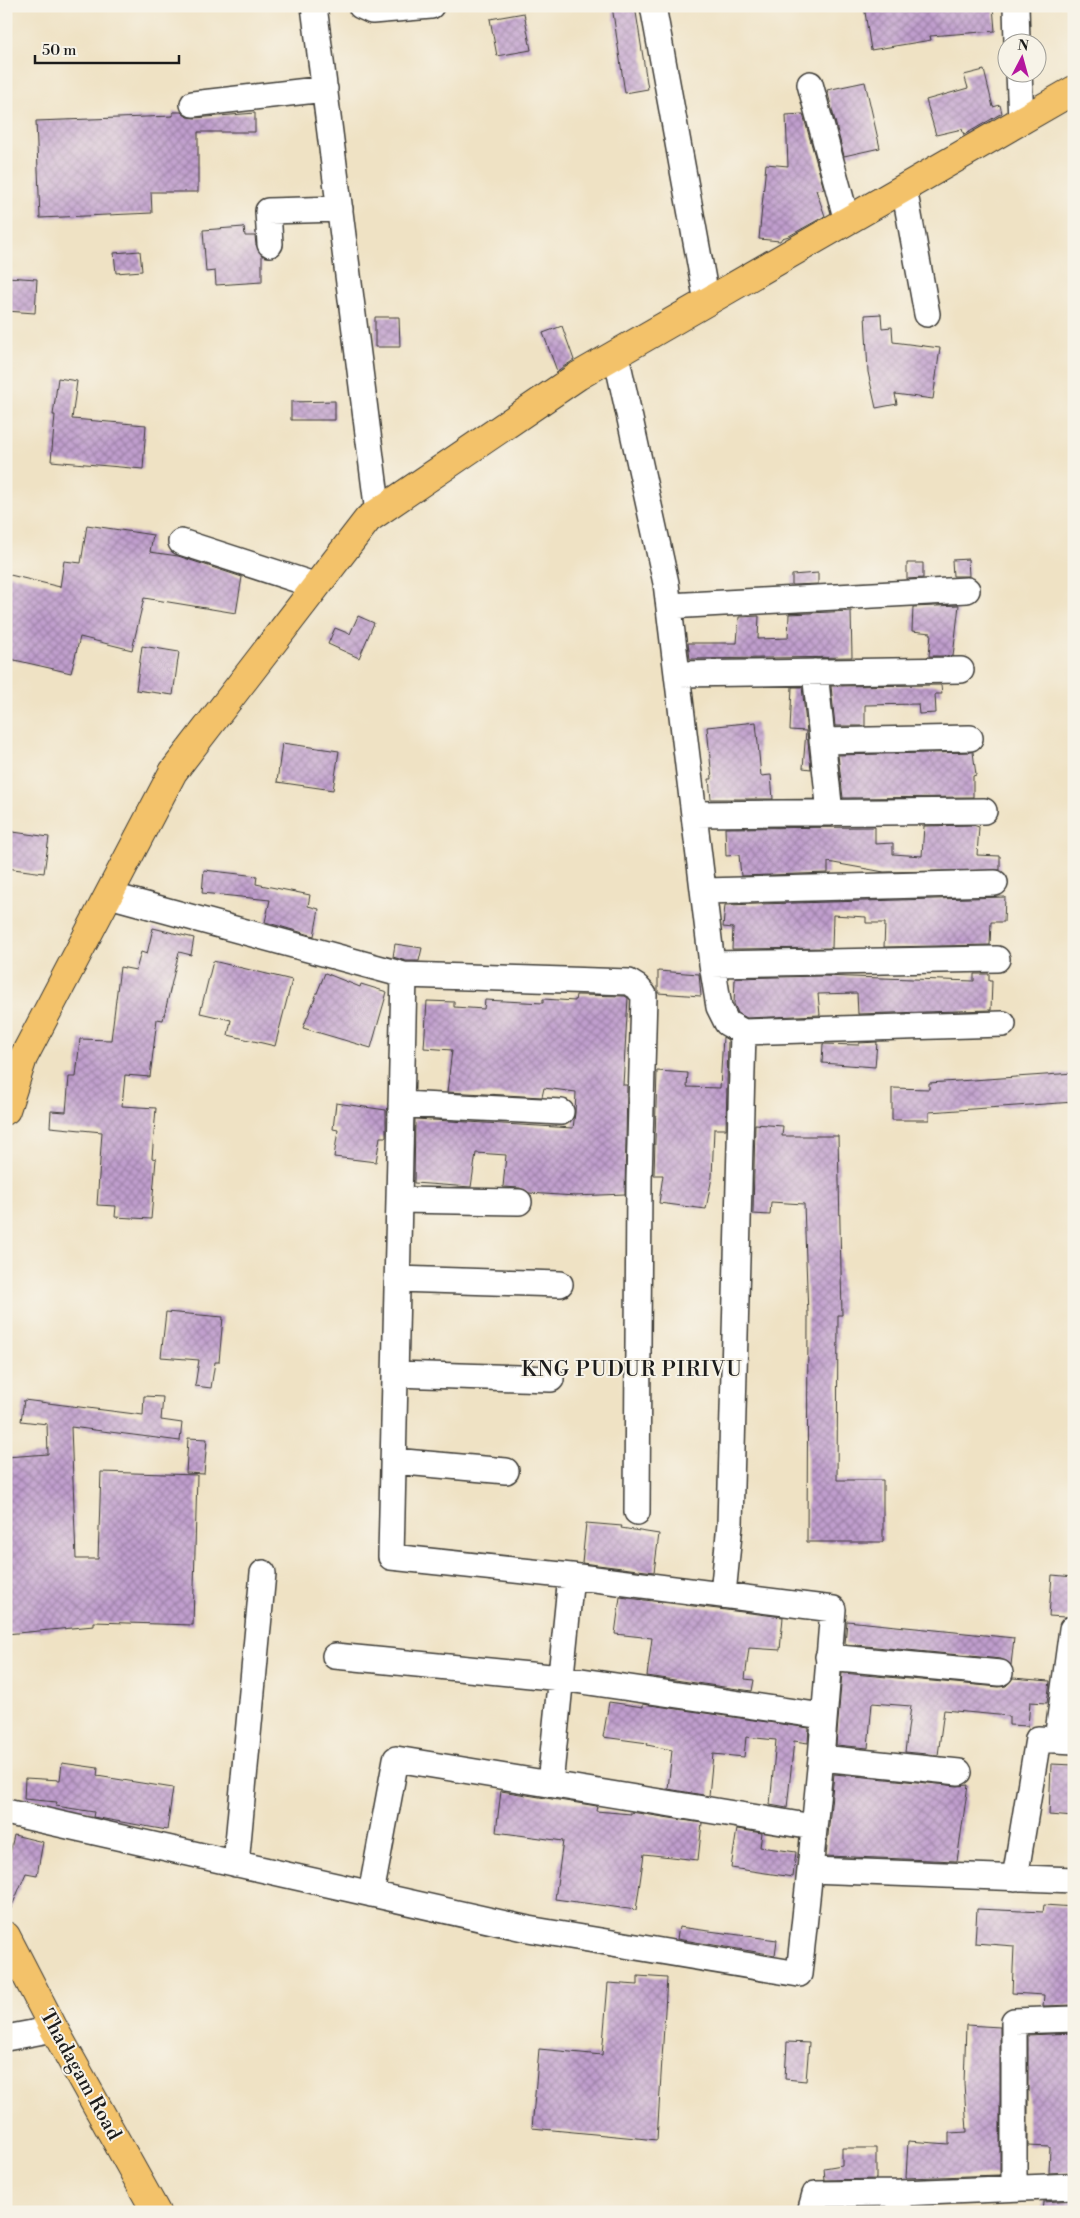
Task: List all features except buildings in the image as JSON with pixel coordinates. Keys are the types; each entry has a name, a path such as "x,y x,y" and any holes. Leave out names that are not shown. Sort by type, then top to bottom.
{"main road":[{"path":"6,1110 23,1058 174,772 368,519 578,376 1074,90"},
{"name":"Thadagam Road","path":"6,1936 54,2030 156,2212"}],"street":[{"path":"314,6 378,513"},
{"path":"361,6 372,11 431,6"},
{"path":"653,6 707,302"},
{"path":"1016,6 1017,32"},
{"path":"1019,82 1021,121"},
{"path":"810,84 847,221"},
{"path":"193,104 325,89"},
{"path":"904,188 927,314"},
{"path":"270,244 268,211 340,209"},
{"path":"616,355 664,573 678,674 712,964 719,1007 727,1023 743,1032 1003,1024"},
{"path":"181,542 317,586"},
{"path":"669,606 967,590"},
{"path":"678,674 961,670"},
{"path":"815,672 830,813"},
{"path":"822,741 970,738"},
{"path":"695,814 984,811"},
{"path":"704,891 995,884"},
{"path":"109,895 404,975 630,982 637,986 644,995 639,1180 637,1512"},
{"path":"712,964 997,959"},
{"path":"6,1812 528,1929 799,1974 821,1758 833,1609 571,1576 391,1557 404,975"},
{"path":"723,1594 730,1524 743,1032"},
{"path":"401,1104 561,1112"},
{"path":"399,1200 519,1202"},
{"path":"397,1279 560,1284"},
{"path":"395,1374 551,1379"},
{"path":"393,1461 506,1471"},
{"path":"236,1864 263,1573"},
{"path":"550,1784 571,1576"},
{"path":"1016,1878 1038,1739 1065,1741 1072,1630 1074,1630"},
{"path":"335,1656 561,1678 823,1716"},
{"path":"828,1657 1000,1673"},
{"path":"821,1758 959,1772"},
{"path":"372,1894 396,1759 814,1827"},
{"path":"810,1870 1074,1880"},
{"path":"1014,2188 1014,2021 1074,2019"},
{"path":"6,2038 54,2030"},
{"path":"810,2212 815,2194 900,2202 1014,2188 1074,2186"}],"district":[{"name":"KNG PUDUR PIRIVU","path":"632,1370"}]}
